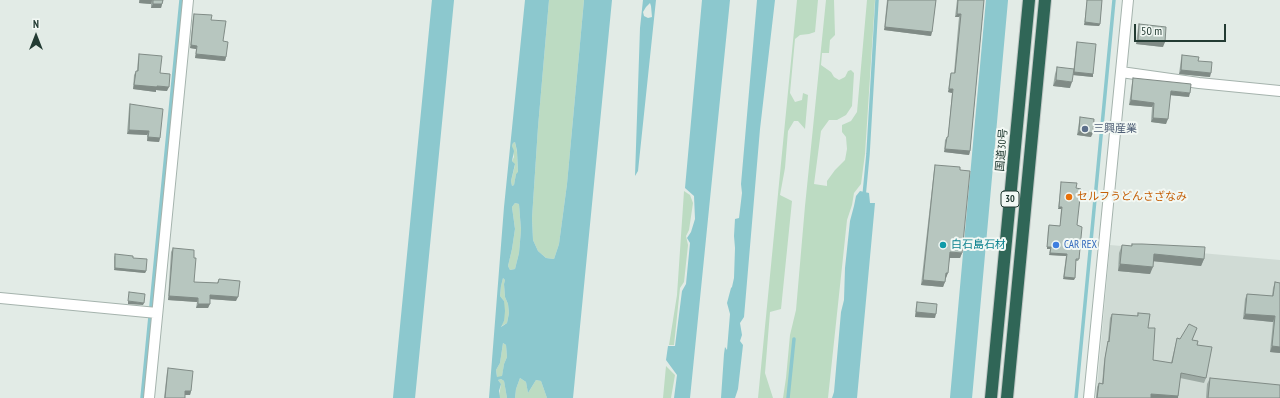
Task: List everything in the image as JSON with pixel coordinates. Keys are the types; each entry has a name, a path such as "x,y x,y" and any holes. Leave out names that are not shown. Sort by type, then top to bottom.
{"highway":[{"name":"国道30号","path":"991,398 1029,0"},
{"name":"30","path":"1007,398 1045,0"}],"street":[{"path":"149,398 152,313 188,0"},
{"path":"1089,398 1128,0"},
{"path":"1121,72 1199,83 1280,91"},
{"path":"0,298 152,313"}],"shaded area":[{"path":"1110,245 1280,260 1280,398 1096,398"}],"green space":[{"path":"549,0 584,0 567,184 559,244 554,259 546,258 538,251 533,240 532,218"},
{"path":"797,0 818,0 815,32 800,35 795,39 790,93 795,102 802,100 803,93 808,95 805,129 798,121 794,121 788,131 785,168 780,195 792,201 781,309 770,312 765,373 773,398 758,398"},
{"path":"826,0 834,0 835,35 830,40 829,53 822,53 821,65 839,80 845,77 848,71 851,70 854,73 852,106 846,115 837,120 829,120 821,131 814,184 827,186 827,181 845,160 847,149 846,137 842,132 842,125 851,121 857,112 867,0 875,0 865,154 861,184 854,193 847,220 828,398 783,398 790,335 796,310"},
{"path":"515,142 518,173 516,174 514,185 512,186 511,181 515,165 512,161 514,157 512,146"},
{"path":"684,191 690,195 693,203 689,230 686,236 688,245 684,282 680,288 674,345 669,345 677,295"},
{"path":"515,203 519,204 521,230 519,253 515,269 510,270 508,266 515,229 512,207"},
{"path":"503,278 505,280 505,297 508,304 509,313 507,323 500,327 504,321 504,301 500,296"},
{"path":"503,343 506,345 507,357 504,364 502,377 497,377 496,370 500,363"},
{"path":"666,366 675,375 671,398 663,398"},
{"path":"520,378 526,382 528,393 536,380 541,381 547,398 515,398 516,389"},
{"path":"501,379 504,381 507,398 500,398 499,396 501,384 498,380"}],"water":[{"path":"525,0 549,0 532,218 533,240 538,251 546,258 554,259 559,244 567,184 584,0 612,0 573,398 547,398 541,381 536,380 528,393 526,382 520,378 516,389 515,398 507,398 504,381 501,379 498,380 501,384 499,391 500,398 489,398 504,207","holes":["515,142 517,151 518,172 516,174 514,185 512,186 511,181 515,164 512,161 514,151 512,146","515,203 519,204 521,230 519,253 515,269 510,270 508,266 515,229 512,207","503,278 505,280 505,297 508,304 509,313 507,323 501,327 504,321 505,311 504,301 500,296","503,343 506,345 507,357 502,376 497,377 496,370 500,363"]},
{"path":"643,0 656,0 638,171 635,176 640,28","holes":["650,3 652,17 648,18 644,16 643,12"]},
{"path":"702,0 730,0 690,398 674,398 677,375 666,360 668,346 675,346 682,291 686,284 690,243 687,238 691,232 695,219 694,196 685,188"},
{"path":"757,0 775,0 760,129 744,317 740,323 742,335 740,341 743,345 738,389 735,398 721,398 724,354 725,347 727,350 730,314 727,303 734,278 735,219 739,218 742,193 741,184"},
{"path":"860,191 869,193 870,203 875,203 857,398 832,398 834,392 841,312 844,300 845,268 850,221 856,196"}],"building":[{"path":"153,0 163,0 162,4 153,4"},
{"path":"888,0 936,0 932,32 885,27"},
{"path":"958,0 984,0 970,151 945,149 948,137 953,89 949,89 951,73 955,73 961,14 957,14"},
{"path":"1087,0 1102,0 1100,24 1085,22"},
{"path":"194,14 212,15 211,20 226,21 223,41 228,42 226,57 196,54 197,46 191,45"},
{"path":"1139,24 1166,27 1165,42 1138,40"},
{"path":"1077,42 1096,44 1093,74 1074,72"},
{"path":"139,54 162,56 160,73 170,74 169,87 134,85 136,71 138,71"},
{"path":"1182,55 1199,57 1198,61 1212,62 1211,73 1181,70"},
{"path":"1057,67 1074,69 1072,82 1056,80"},
{"path":"1133,78 1191,84 1190,93 1171,91 1168,119 1153,118 1154,103 1131,100"},
{"path":"130,104 163,109 160,138 148,137 149,131 129,130"},
{"path":"1080,117 1094,119 1093,133 1079,131"},
{"path":"935,165 960,167 960,170 970,171 962,253 950,252 948,273 946,273 945,282 923,280"},
{"path":"1061,182 1077,183 1076,188 1081,189 1077,225 1082,227 1079,259 1076,259 1075,278 1064,277 1067,254 1050,253 1051,247 1047,247 1049,225 1060,226 1062,207 1059,207"},
{"path":"1132,244 1205,247 1204,259 1154,254 1153,267 1120,264 1122,245 1132,246"},
{"path":"173,248 194,250 194,258 196,258 194,282 218,283 219,279 240,281 238,297 210,295 210,304 198,304 198,298 169,296"},
{"path":"115,254 147,259 146,271 115,268"},
{"path":"1275,282 1280,283 1280,347 1272,346 1275,316 1245,314 1247,294 1273,296"},
{"path":"129,292 145,294 144,303 128,301"},
{"path":"917,302 937,304 936,314 916,312"},
{"path":"1138,313 1150,314 1148,328 1155,328 1153,360 1172,363 1177,338 1180,339 1189,324 1197,328 1192,340 1198,341 1197,345 1212,347 1206,378 1181,373 1178,396 1151,394 1151,398 1097,398 1099,383 1103,384 1105,358 1108,341 1109,342 1112,314 1138,316"},
{"path":"168,368 193,371 191,391 185,391 185,398 165,398"},
{"path":"1210,378 1280,385 1280,398 1208,398"}],"waterway":[{"path":"142,398 181,0"},
{"path":"404,398 443,0"},
{"path":"864,196 868,154 877,0"},
{"path":"961,398 997,0"},
{"path":"1076,398 1114,0"},
{"path":"788,398 794,339"}],"place":[{"name":"三興産業","path":"1085,129"},
{"name":"セルフうどんさざなみ","path":"1069,197"},
{"name":"白石島石材","path":"943,245"},
{"name":"CAR REX","path":"1056,245"}]}
